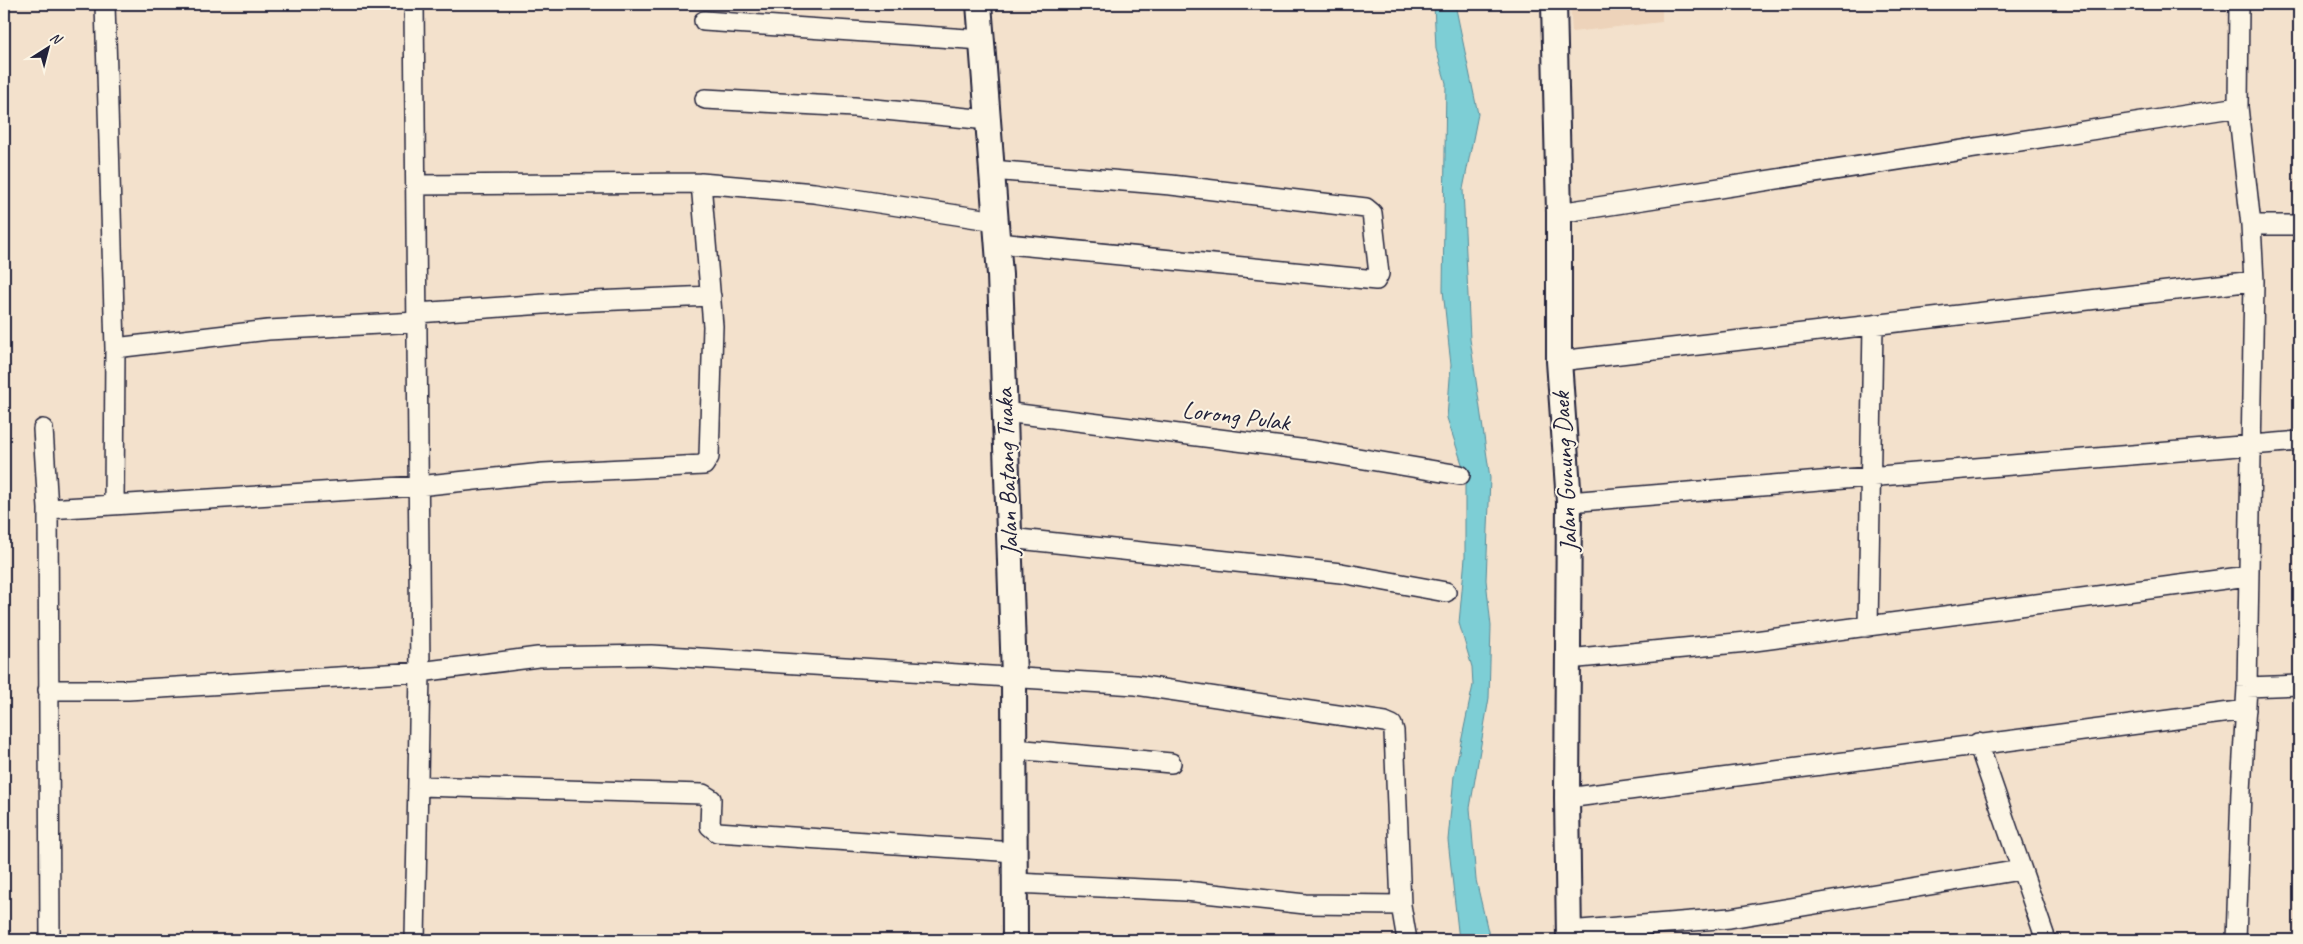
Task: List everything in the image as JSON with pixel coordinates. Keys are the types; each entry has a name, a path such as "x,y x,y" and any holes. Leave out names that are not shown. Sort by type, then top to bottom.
{"street":[{"path":"105,4 115,348 114,504"},
{"path":"414,4 420,672 415,940"},
{"name":"Jalan Batang Tuaka","path":"979,4 997,232 1009,538 1014,676 1015,940"},
{"name":"Jalan Gunung Daek","path":"1554,4 1560,361 1569,502 1568,936"},
{"path":"2236,940 2248,687 2248,576 2253,443 2254,281 2251,225 2238,107 2239,4"},
{"path":"704,21 982,40"},
{"path":"705,99 854,107 988,120"},
{"path":"1559,213 2238,107"},
{"path":"416,185 701,183 814,193 997,232 1376,280 1380,274 1372,213 1366,208 1171,185 992,170"},
{"path":"48,510 114,504 418,486 543,473 704,466 709,457 713,326 701,183"},
{"path":"2251,225 2299,225"},
{"path":"1560,361 2254,281"},
{"path":"115,348 268,330 572,302 710,296"},
{"path":"1868,626 1873,325"},
{"name":"Lorong Pulak","path":"1004,412 1316,451 1460,475"},
{"path":"43,429 48,510 50,940"},
{"path":"1569,502 2253,443 2299,441"},
{"path":"1009,538 1341,573 1446,592"},
{"path":"1568,659 1747,642 2248,576"},
{"path":"48,690 128,690 420,672 538,657 651,655 1136,685 1392,725 1396,769 1401,905 1407,940"},
{"path":"2248,687 2299,685"},
{"path":"1567,798 1978,743 2246,710"},
{"path":"1978,743 2020,870 2046,940"},
{"path":"1014,748 1171,762"},
{"path":"418,786 703,794 710,799 710,826 717,832 1014,852"},
{"path":"1568,936 1730,918 2020,870"},
{"path":"1014,883 1186,891 1305,904 1401,905"}],"shaded area":[{"path":"1570,4 1662,4 1662,22 1572,32"}],"water":[{"path":"1434,4 1455,4 1478,114 1463,189 1470,339 1490,478 1486,580 1491,626 1489,698 1470,808 1476,880 1490,940 1459,940 1448,840 1454,776 1473,685 1472,667 1459,623 1465,558 1465,473 1447,418 1451,365 1443,290 1446,83 1436,49"}]}
